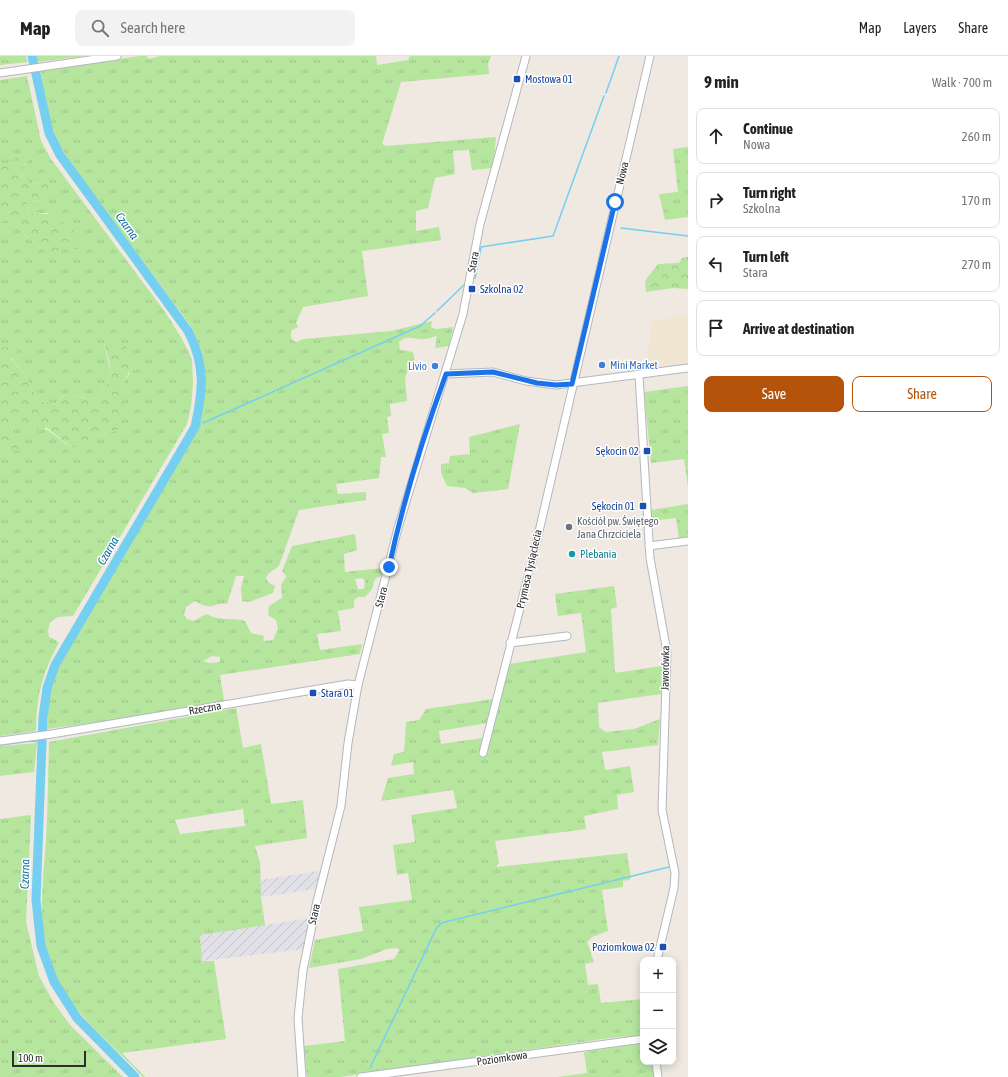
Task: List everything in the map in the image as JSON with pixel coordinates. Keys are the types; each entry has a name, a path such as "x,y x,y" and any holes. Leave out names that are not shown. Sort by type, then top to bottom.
{"street":[{"path":"0,73 117,56"},
{"name":"Stara","path":"302,1077 298,1018 302,976 312,921 341,806 348,743 358,685 398,528 463,314 487,196 526,56"},
{"name":"Nowa","path":"572,384 650,56"},
{"path":"446,374 493,372 537,383 556,385 688,368"},
{"name":"Jaworówka","path":"639,375 649,546 653,581 666,644 661,807 675,873 674,888 659,957"},
{"name":"Prymasa Tysiąclecia","path":"483,753 533,557 572,384"},
{"path":"649,546 688,541"},
{"path":"510,643 567,636"},
{"name":"Rzeczna","path":"0,741 52,734 348,684 358,685"},
{"name":"Poziomkowa","path":"361,1077 640,1039"},
{"path":"656,1065 658,1077"}],"shaded area":[{"path":"688,315 688,363 646,369 652,320"},
{"path":"320,871 316,889 261,897 265,925 310,918 304,949 202,961 146,897"}],"green space":[{"path":"0,56 26,56 27,62 0,65"},
{"path":"36,56 86,56 37,62"},
{"path":"140,56 147,56 149,59 160,56 376,56 377,65 408,60 410,56 491,56 488,64 489,74 401,82 382,144 386,146 496,137 493,168 472,170 469,150 453,151 455,174 435,178 428,208 416,211 416,231 439,227 441,240 362,251 368,296 303,307 296,323 298,327 291,332 292,338 296,342 304,339 391,331 432,321 431,327 436,329 453,327 449,346 435,348 437,336 425,339 407,338 399,342 400,350 413,352 415,363 410,365 405,378 407,401 390,404 391,416 387,417 389,433 382,434 386,457 381,457 379,478 336,484 338,494 366,492 366,500 299,510 279,566 269,573 266,578 269,583 275,586 273,593 249,602 242,601 241,588 244,576 236,576 227,604 206,606 195,601 186,607 184,615 187,619 194,621 206,614 221,619 245,621 251,633 264,636 263,641 273,640 278,629 276,620 268,615 269,606 282,598 281,585 286,577 282,571 292,546 355,534 357,550 344,554 345,572 382,568 381,576 375,580 372,589 365,597 358,597 354,600 354,608 338,611 341,631 317,634 320,650 362,644 360,654 220,675 224,701 112,720 47,729 49,694 57,667 200,422 204,395 204,372 200,350 190,325 78,174 60,146 51,126 40,70","holes":["361,578 365,580 364,589 358,589 355,579","212,656 220,657 220,662 209,663 203,661"]},
{"path":"27,76 41,141 51,159 165,312 181,337 192,359 193,383 191,407 187,424 73,616 58,617 50,622 48,631 49,637 59,642 48,664 39,695 36,731 0,736 0,440 10,449 13,437 11,427 27,423 35,424 43,428 71,447 91,437 119,430 121,386 130,373 104,343 110,373 107,384 95,399 64,395 55,404 38,401 26,377 11,357 17,349 0,347 0,220 14,224 40,248 48,213 28,213 27,203 41,200 45,181 31,184 21,176 22,168 31,155 19,155 0,175 0,80"},
{"path":"688,147 688,217 665,220 659,194 678,192 673,149"},
{"path":"19,155 32,155 24,164 21,176 31,184 45,181 52,186 49,198 27,203 28,213 48,214 62,221 78,236 82,241 83,246 78,249 64,247 55,253 40,248 14,224 0,220 0,175 2,167"},
{"path":"688,257 688,289 673,288 646,292 645,281 658,264 679,263 682,258"},
{"path":"104,343 125,345 131,362 130,371 121,386 124,414 119,430 91,437 85,445 71,447 46,427 39,432 34,424 25,429 15,425 11,427 13,437 27,445 21,451 10,449 0,440 0,347 17,348 17,353 11,358 26,377 38,401 55,404 64,395 95,399 102,392 109,379 110,373 109,360"},
{"path":"688,386 688,487 684,459 651,463 644,392"},
{"path":"520,424 508,489 473,493 465,488 447,486 441,473 441,464 449,463 450,456 470,454 469,437"},
{"path":"688,504 688,538 679,539 676,518 651,521 651,510"},
{"path":"614,586 617,607 611,609 615,673 662,666 661,694 598,703 599,727 606,732 634,729 660,719 658,745 602,752 605,770 630,766 634,792 617,795 618,809 584,816 586,829 495,841 499,863 496,867 627,853 631,879 623,881 623,887 602,890 608,931 592,937 587,942 594,962 585,964 588,985 598,984 601,1003 640,999 640,1036 617,1037 340,1077 307,1077 304,1046 345,1041 338,969 394,959 399,951 398,948 387,949 361,959 309,968 315,940 363,931 359,907 412,900 408,873 397,875 393,845 415,842 411,815 457,808 453,790 381,801 388,778 414,774 413,762 391,766 394,754 404,752 406,722 419,720 426,709 500,698 509,664 586,652 581,613 558,616 555,594","holes":["493,722 489,742 481,743 482,738 441,744 439,731"]},
{"path":"236,708 243,748 261,744 271,804 303,800 307,838 255,846 260,862 261,897 265,925 200,935 202,961 214,961 226,1039 122,1053 145,1077 143,1077 98,1033 77,1010 67,998 51,968 43,932 42,913 47,827 49,742","holes":["243,809 245,826 180,834 175,820"]},
{"path":"37,743 34,772 0,776 0,746"},
{"path":"31,815 26,922 39,976 54,1003 70,1025 123,1077 0,1077 0,819"},
{"path":"640,1043 640,1065 652,1065 654,1077 557,1077 587,1073 584,1052"}],"waterway":[{"name":"Czarna","path":"32,56 49,133 60,155 188,331 194,344 200,367 201,390 195,427 55,665 47,688 43,717 36,900 41,946 54,982 77,1018 135,1077"},
{"path":"606,93 619,56"},
{"path":"475,278 481,247 553,236 604,96"},
{"path":"621,228 688,236"},
{"path":"437,311 465,284"},
{"path":"203,423 420,326 435,313"},
{"name":"Czarna","path":"195,427 200,425"},
{"path":"0,745 31,741 42,742"},
{"path":"370,1068 436,929 441,923 669,867"}],"place":[{"name":"Mostowa 01","path":"517,79"},
{"name":"Szkolna 02","path":"472,289"},
{"name":"Mini Market","path":"602,365"},
{"name":"Livio","path":"435,366"},
{"name":"Sękocin 02","path":"647,451"},
{"name":"Sękocin 01","path":"643,506"},
{"name":"Kościół pw. Świętego Jana Chrzciciela","path":"569,527"},
{"name":"Plebania","path":"572,554"},
{"name":"Stara 01","path":"313,693"},
{"name":"Poziomkowa 02","path":"663,947"}],"route":[{"path":"389,567 398,528 418,459 446,374 493,372 537,383 556,385 572,384 615,202"}]}
